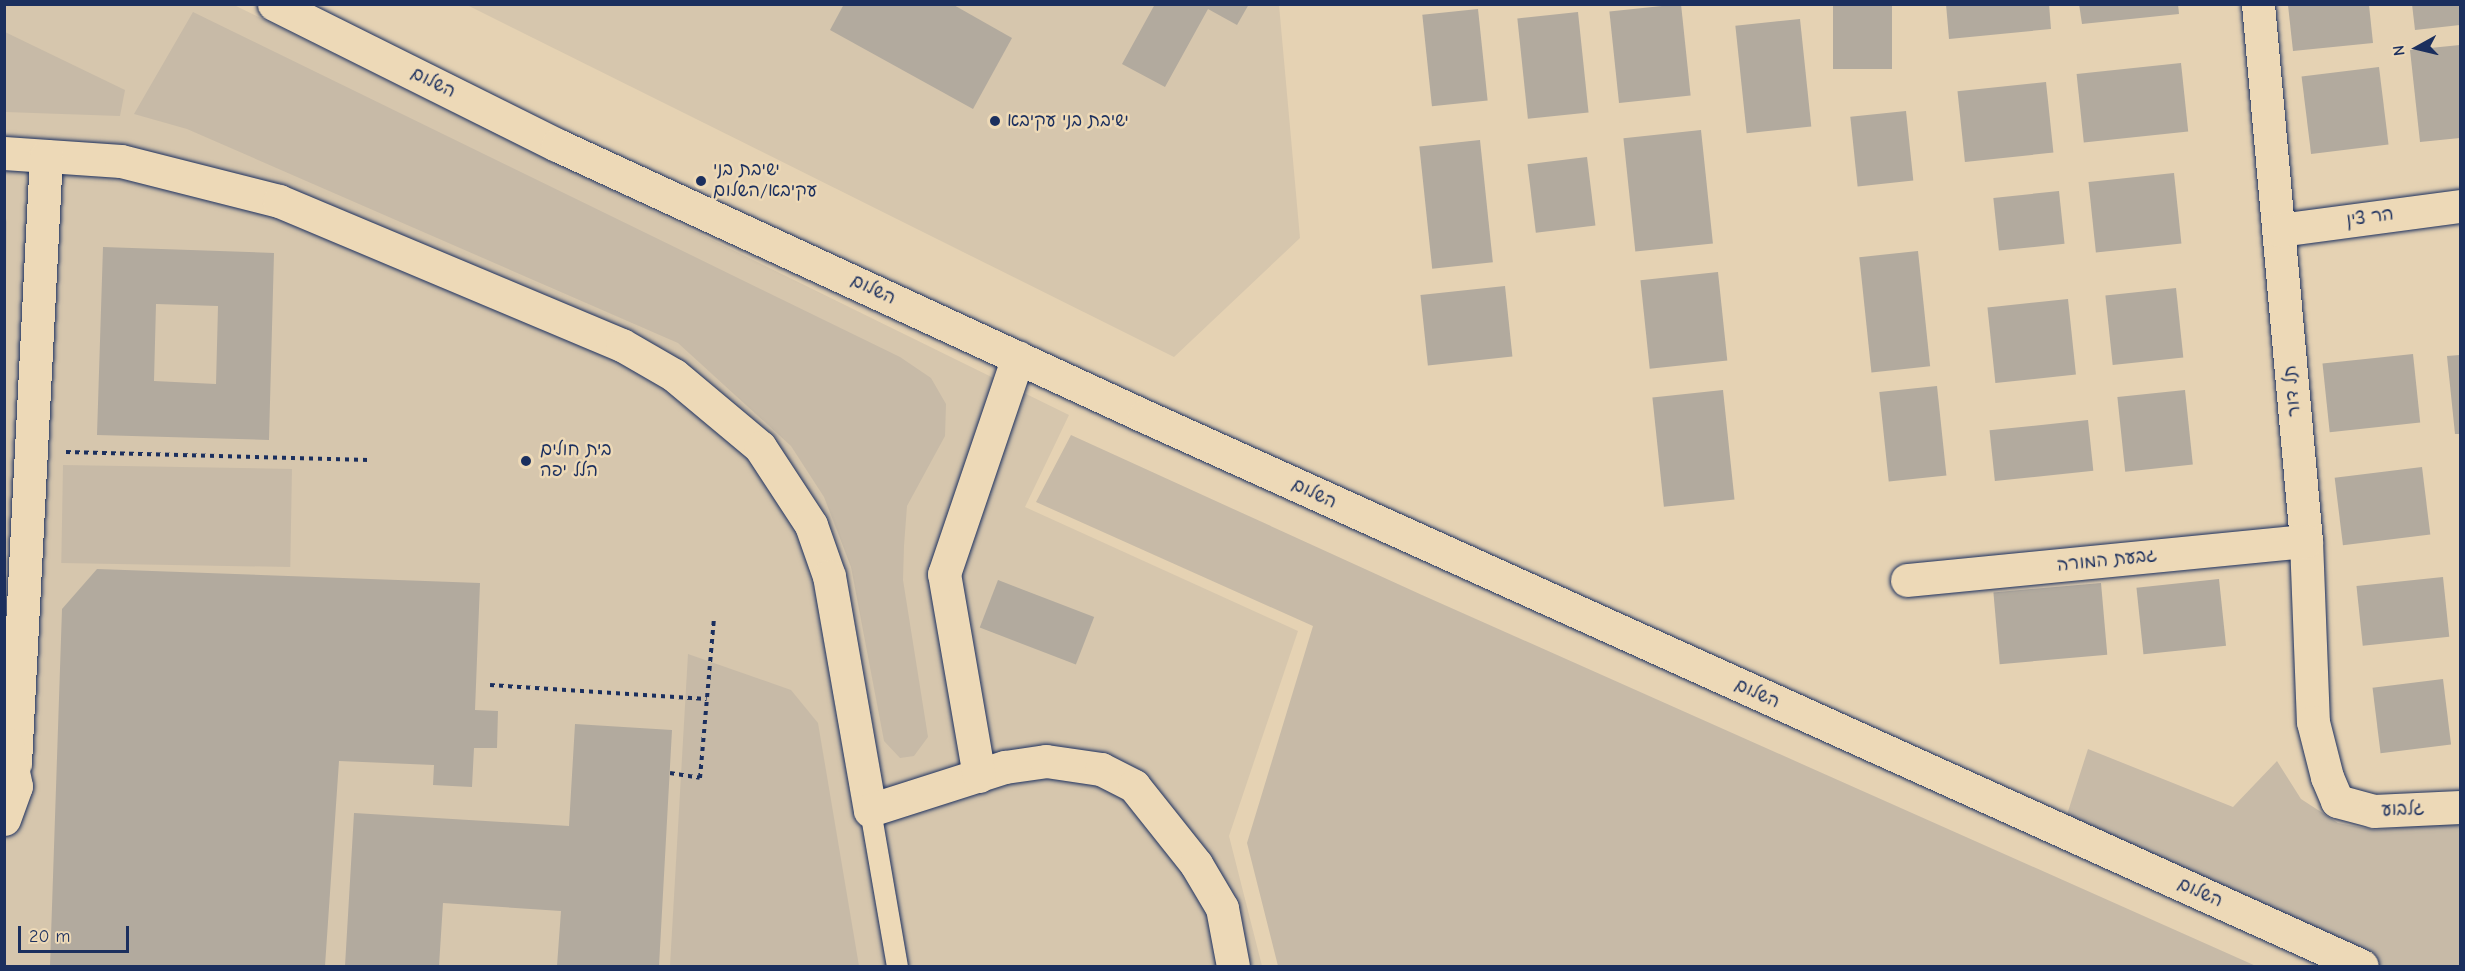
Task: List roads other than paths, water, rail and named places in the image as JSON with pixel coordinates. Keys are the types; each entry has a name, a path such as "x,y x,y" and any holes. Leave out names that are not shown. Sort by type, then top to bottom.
{"street":[{"name":"השלום","path":"274,4 557,145 1018,357 2362,966"},
{"name":"תל דור","path":"2258,4 2306,541 2313,722 2327,777"},
{"path":"4,153 121,161 279,201 622,345 718,408 760,447 811,525 830,576 870,810 979,776 1046,761 1101,769 1134,786 1196,864 1222,908 1233,966"},
{"path":"4,819 16,786 10,751 23,597 46,156"},
{"name":"הר צין","path":"2280,230 2460,206"},
{"path":"979,776 944,574 1018,357"},
{"name":"גבעת המורה","path":"1907,580 2306,541"},
{"path":"4,633 23,597"},
{"name":"גלבוע","path":"2327,777 2337,801 2374,812 2460,807"}],"lane":[{"path":"870,810 897,966"}],"place":[{"name":"ישיבת בני עקיבא","path":"995,121"},
{"name":"ישיבת בני עקיבא/השלום","path":"701,181"},
{"name":"בית חולים הלל יפה","path":"526,461"}]}
